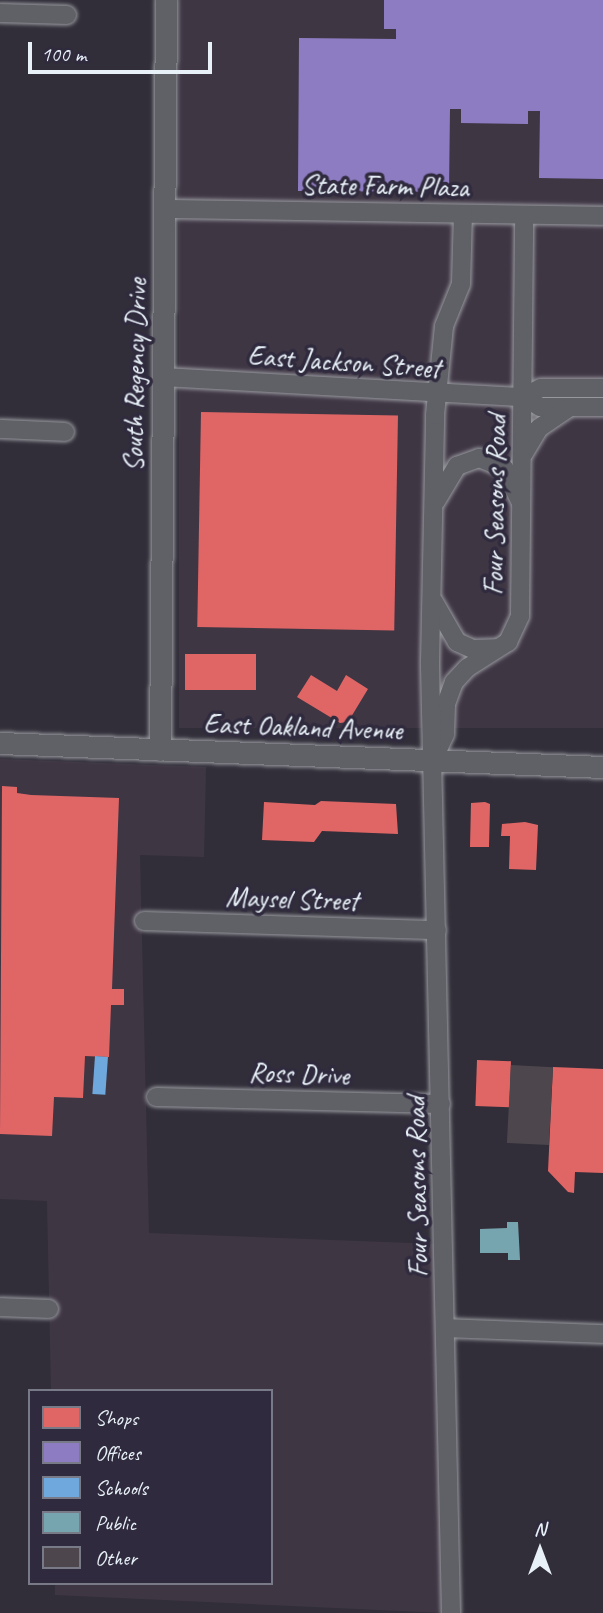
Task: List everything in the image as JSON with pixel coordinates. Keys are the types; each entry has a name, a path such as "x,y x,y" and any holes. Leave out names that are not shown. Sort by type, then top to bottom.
{"main road":[{"name":"South Regency Drive","path":"160,750 166,0"},
{"name":"East Oakland Avenue","path":"0,743 603,767"}],"street":[{"path":"0,13 67,15"},
{"name":"State Farm Plaza","path":"165,209 603,216"},
{"name":"Four Seasons Road","path":"451,1613 430,662 438,395 444,326 461,284 463,214"},
{"name":"Four Seasons Road","path":"433,760 446,734 446,705 459,676 513,636 520,616 524,453 524,215"},
{"name":"East Jackson Street","path":"163,377 438,395 523,397 541,407 603,407"},
{"name":"East Jackson Street","path":"523,397 541,388 602,388"},
{"path":"524,453 539,428 572,407"},
{"path":"0,429 65,432"},
{"path":"433,506 457,466 479,458 504,468 523,507"},
{"path":"433,599 457,642 473,649 500,648"},
{"path":"430,662 459,676"},
{"name":"Maysel Street","path":"144,921 437,930"},
{"name":"Ross Drive","path":"156,1097 441,1104"},
{"path":"0,1307 49,1308"},
{"path":"446,1328 603,1334"}],"shaded area":[{"path":"179,0 603,0 603,728 179,728"},
{"path":"0,759 206,767 204,857 140,855 149,1233 437,1244 444,1613 55,1595 55,1585 273,1585 273,1389 51,1389 47,1201 0,1199"}],"building: Shops":[{"path":"201,412 398,415 394,630 197,627"},
{"path":"185,654 256,654 256,690 185,690"},
{"path":"311,675 337,691 346,675 368,689 348,722 340,723 297,697"},
{"path":"2,786 17,787 17,793 31,795 119,798 112,989 124,989 124,1005 111,1005 109,1057 85,1056 83,1098 54,1097 52,1136 0,1134"},
{"path":"321,801 396,804 398,834 322,831 314,842 262,840 264,802 315,805"},
{"path":"471,803 490,804 489,847 470,847"},
{"path":"525,822 538,825 536,870 509,869 510,836 501,836 502,824"},
{"path":"477,1060 511,1061 509,1107 475,1106"},
{"path":"553,1067 603,1069 603,1173 575,1172 574,1193 568,1192 548,1171"}],"building: Offices":[{"path":"384,0 603,0 603,179 539,178 540,111 528,111 528,124 461,123 461,109 450,109 449,192 298,191 299,38 396,39 396,29 384,29"}],"building: Schools":[{"path":"95,1056 108,1057 105,1095 92,1094"}],"building: Public":[{"path":"507,1222 518,1222 520,1260 508,1260 508,1253 480,1253 480,1229 507,1228"}],"building: Other":[{"path":"511,1065 553,1067 549,1145 507,1143"}]}
